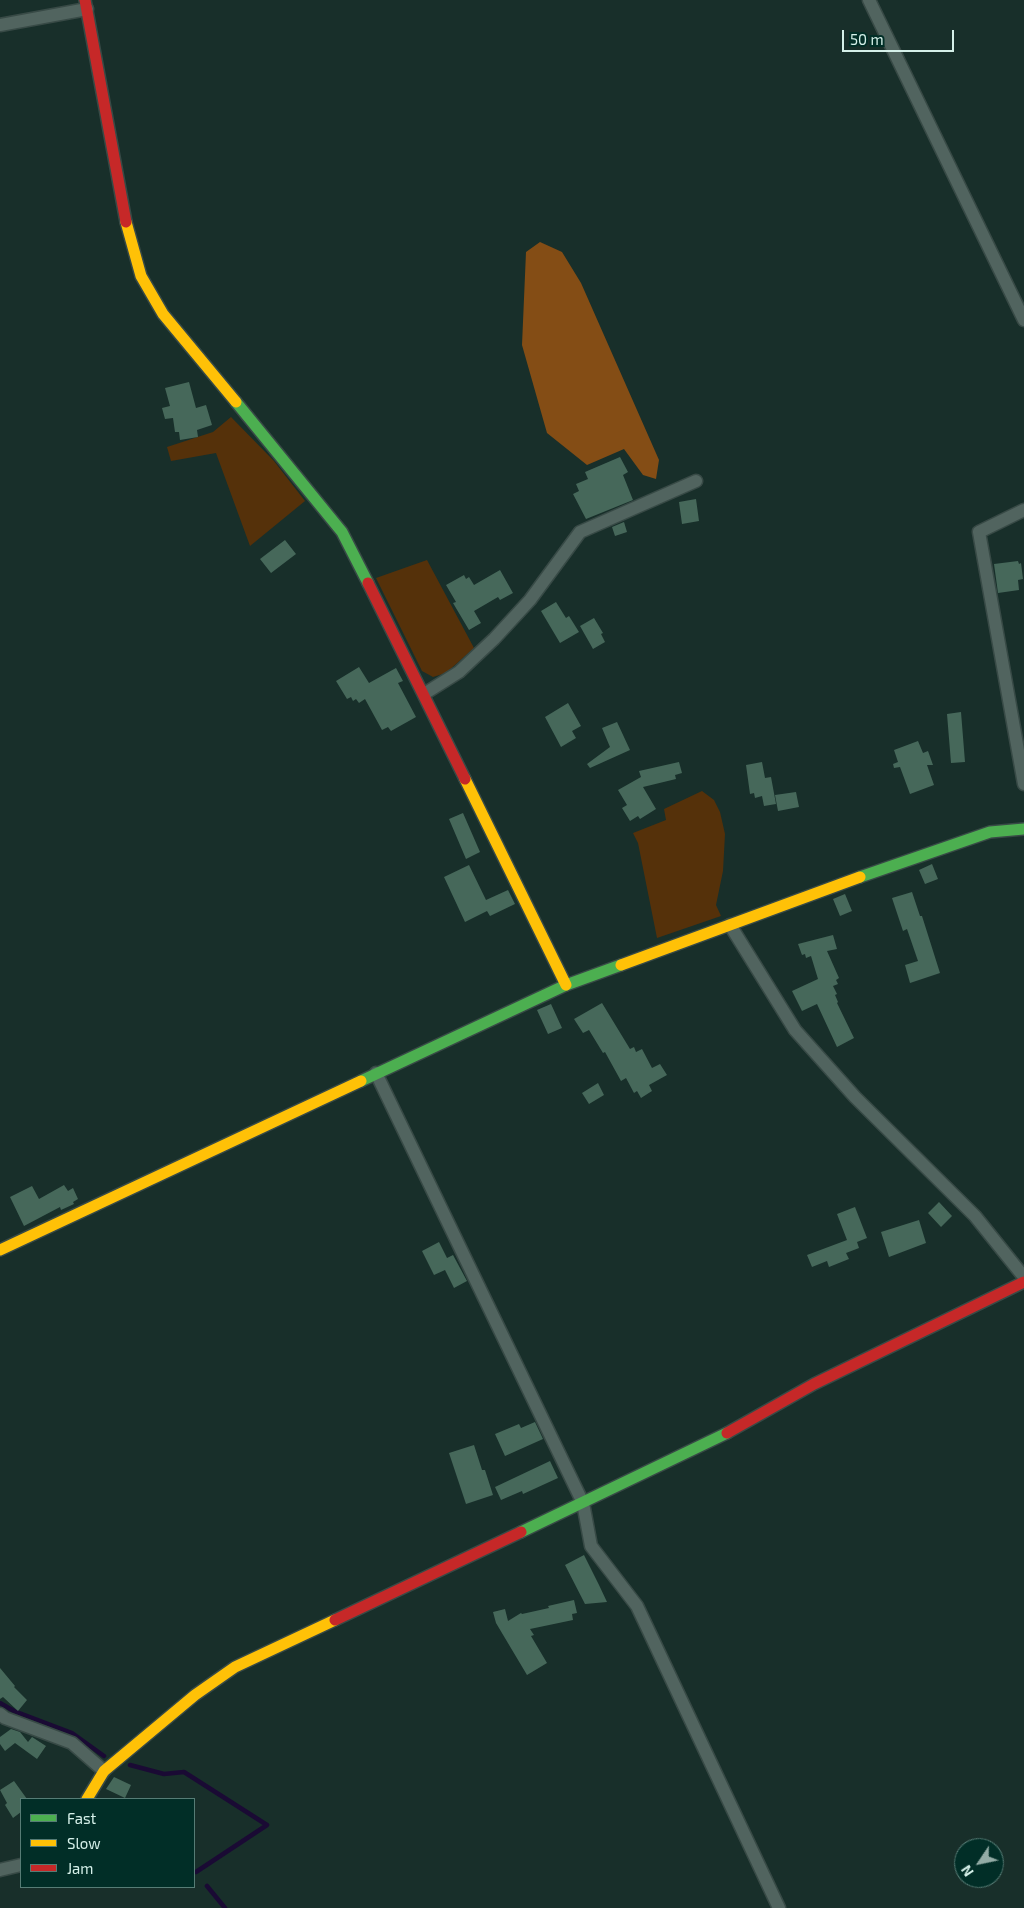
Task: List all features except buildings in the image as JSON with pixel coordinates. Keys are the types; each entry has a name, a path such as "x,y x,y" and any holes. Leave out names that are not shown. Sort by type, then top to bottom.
{"street":[{"path":"870,0 1024,320"},
{"path":"0,25 86,5 129,237 141,276 163,314 342,532 424,694 566,985"},
{"path":"424,694 459,672 494,639 530,600 580,532 696,481"},
{"path":"1024,510 979,532 1024,784"},
{"path":"0,1250 566,985 990,832 1024,829"},
{"path":"730,925 795,1030 855,1097 975,1216 1024,1277"},
{"path":"376,1074 583,1503 591,1546 637,1606 780,1908"},
{"path":"88,1798 104,1771 195,1695 235,1668 735,1429 819,1382 1024,1282"},
{"path":"0,1714 72,1743 104,1771"},
{"path":"0,1870 20,1865"}],"shaded area":[{"path":"540,242 562,252 581,283 659,460 656,479 643,475 624,449 587,465 547,433 522,345 526,252"},
{"path":"231,417 274,461 305,501 250,546 216,453 171,461 167,447 213,432"},
{"path":"427,560 474,648 446,673 433,677 422,671 376,578"},
{"path":"702,791 714,800 720,812 725,834 723,871 716,905 721,916 657,938 638,843 633,833 666,820 664,809"}],"waterway":[{"path":"0,1703 14,1711 72,1733 104,1756"},
{"path":"130,1765 164,1774 184,1772 267,1825 196,1872"},
{"path":"207,1886 225,1908"}],"traffic: fast":[{"path":"236,402 342,532 368,583"},
{"path":"860,877 990,832 1024,829"},
{"path":"361,1081 566,985 621,965"},
{"path":"521,1532 727,1433"}],"traffic: slow":[{"path":"126,222 141,276 163,314 236,402"},
{"path":"465,779 566,985"},
{"path":"621,965 860,877"},
{"path":"0,1250 361,1081"},
{"path":"88,1798 104,1771 195,1695 235,1667 335,1620"}],"traffic: jam":[{"path":"85,0 126,222"},
{"path":"368,583 465,779"},
{"path":"727,1433 814,1384 1024,1282"},
{"path":"335,1620 521,1532"}]}
